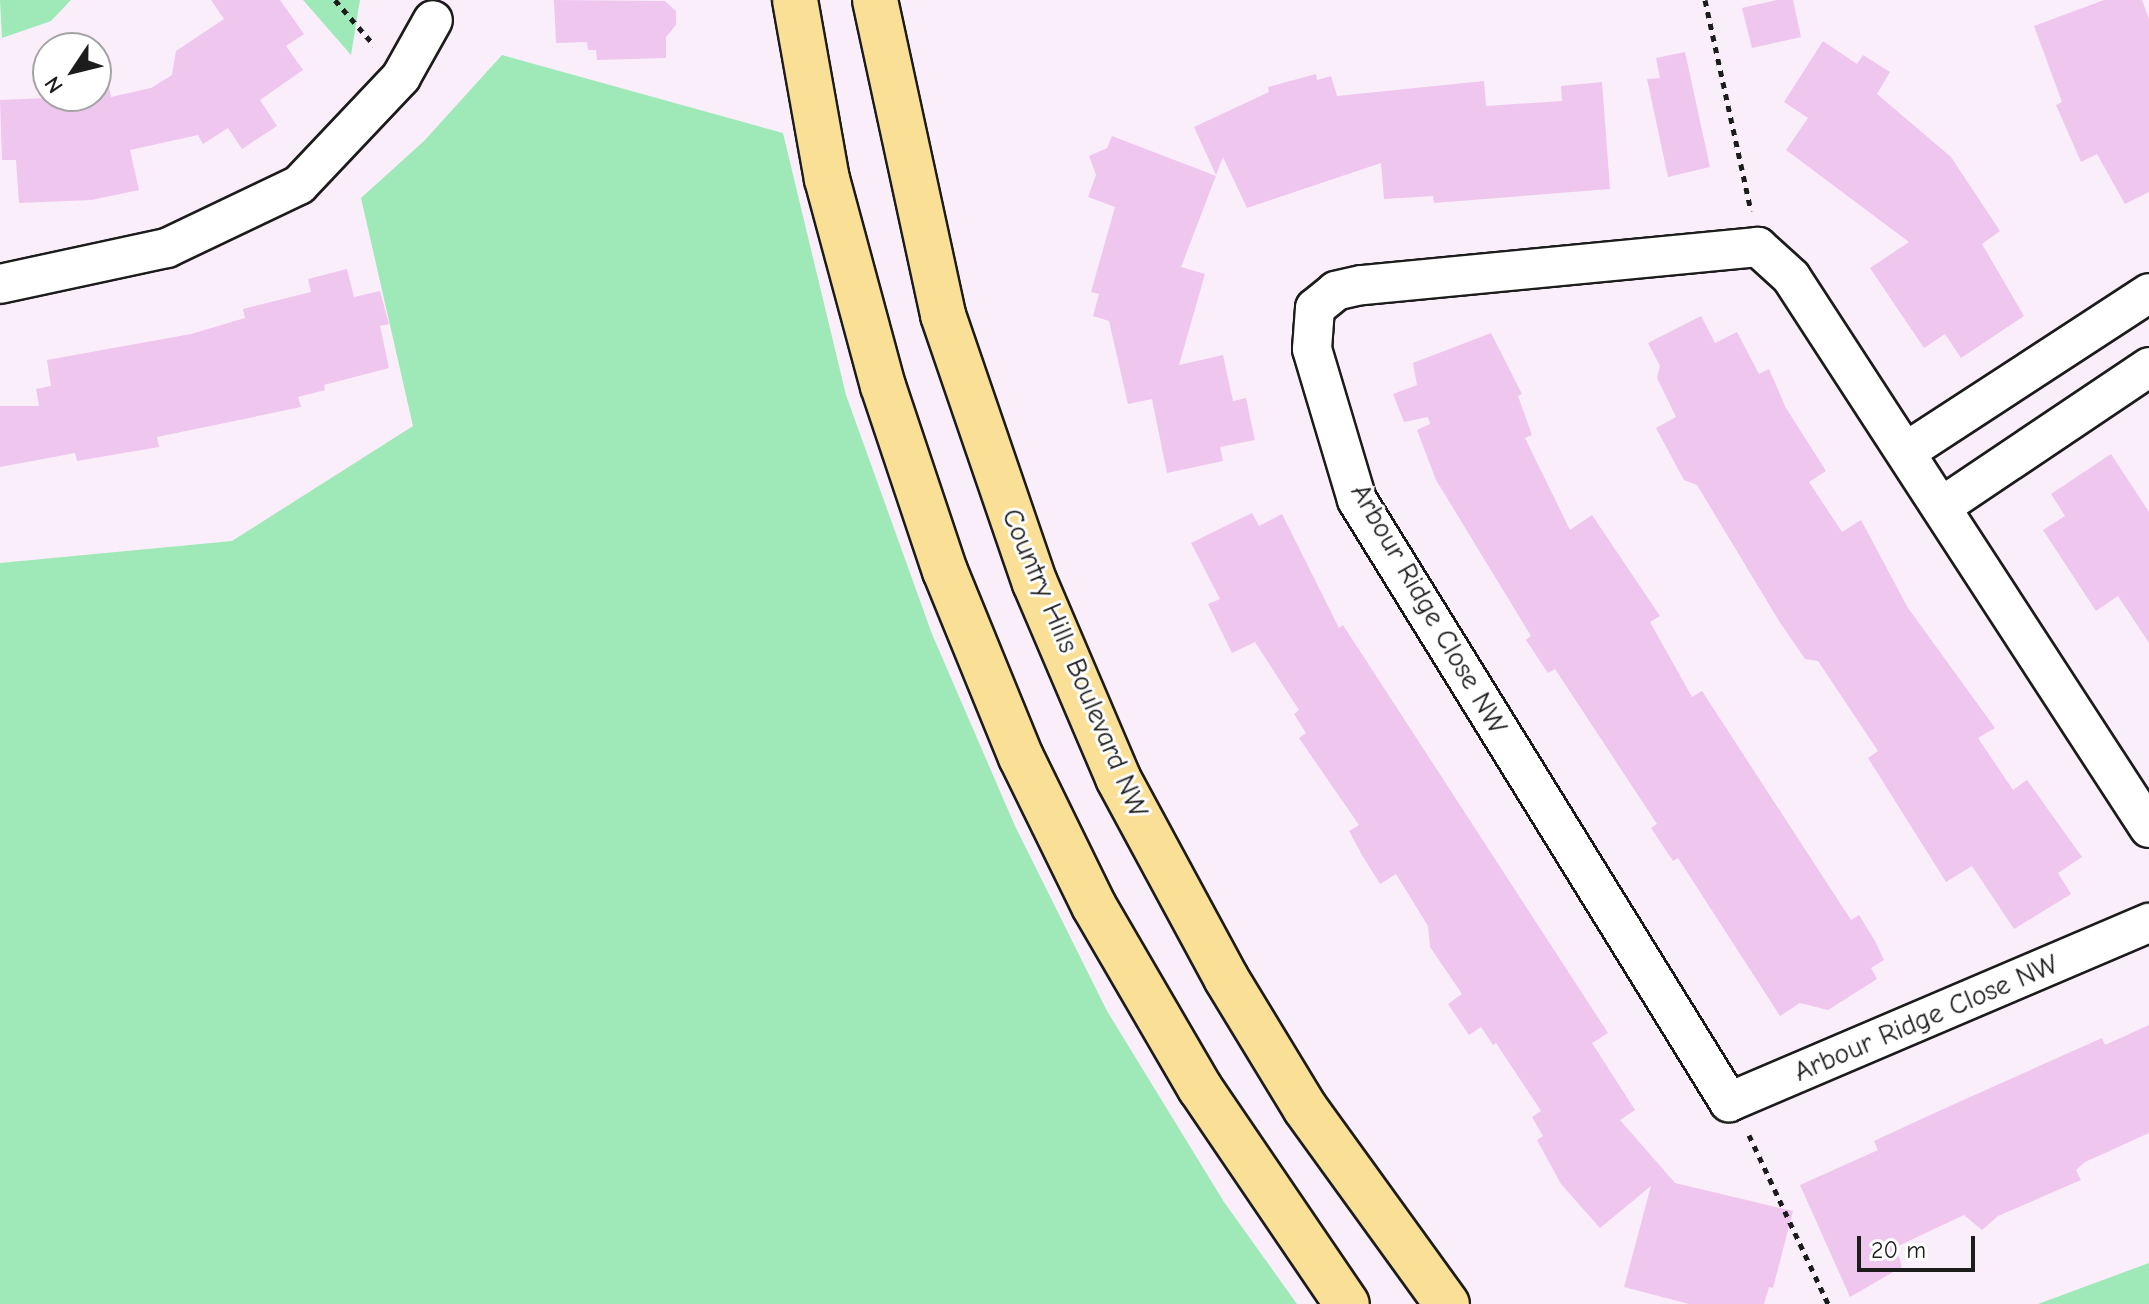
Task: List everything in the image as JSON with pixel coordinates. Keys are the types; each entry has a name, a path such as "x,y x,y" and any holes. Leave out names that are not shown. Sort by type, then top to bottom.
{"main road":[{"path":"795,0 827,179 883,386 945,571 1021,757 1094,906 1200,1088 1347,1304"},
{"name":"Country Hills Boulevard NW","path":"875,0 943,315 1035,583 1118,778 1226,978 1305,1108 1447,1304"}],"street":[{"path":"0,284 167,248 299,185 401,77 433,20"},
{"path":"1758,247 1791,277 1907,451 2149,828"},
{"name":"Arbour Ridge Close NW","path":"1758,247 1361,285 1336,291 1315,308 1310,325 1318,373 1357,500 1729,1102 2149,923"},
{"path":"1907,451 2149,293"},
{"path":"1941,507 2149,367"}],"path":[{"path":"335,0 401,77"},
{"path":"1705,0 1758,247"},
{"path":"1729,1102 1765,1161 1828,1304"}],"green space":[{"path":"0,0 71,0 51,21 2,38"},
{"path":"303,0 360,0 351,55"},
{"path":"502,55 783,133 846,395 932,634 1015,826 1107,1011 1224,1202 1297,1304 0,1304 0,563 232,541 413,426 361,198 424,141"},
{"path":"2149,1263 2149,1304 2038,1304"}],"building":[{"path":"211,0 280,0 304,34 286,46 303,70 260,100 277,126 242,149 228,128 203,144 198,135 130,150 139,190 91,200 19,203 16,160 2,160 0,100 32,99 32,112 112,112 112,97 151,88 172,75 176,51 224,19"},
{"path":"554,0 665,1 676,11 676,25 666,37 666,58 597,60 596,50 588,50 587,42 556,43"},
{"path":"1777,0 1793,0 1801,37 1752,48 1742,8"},
{"path":"2104,0 2142,0 2149,19 2149,192 2125,204 2097,154 2081,162 2056,105 2062,102 2034,26"},
{"path":"1823,41 1857,64 1863,55 1890,72 1877,94 1951,157 2000,231 1982,244 2024,316 1961,358 1945,334 1924,348 1870,268 1909,242 1786,150 1808,118 1784,102"},
{"path":"1685,52 1710,167 1668,177 1647,79 1660,78 1656,58"},
{"path":"1316,74 1317,80 1331,76 1337,96 1484,81 1486,106 1562,101 1561,86 1602,82 1610,189 1434,203 1433,196 1384,199 1381,163 1247,208 1223,157 1216,175 1194,127 1269,92 1268,87"},
{"path":"1112,136 1216,176 1181,267 1205,274 1179,365 1223,355 1233,401 1246,398 1255,440 1220,447 1223,461 1167,473 1152,399 1128,404 1109,321 1093,316 1099,294 1091,292 1115,207 1088,197 1096,175 1089,156 1107,148"},
{"path":"347,269 354,297 380,291 389,324 380,326 389,368 324,385 325,390 298,397 301,407 157,437 159,447 77,461 75,453 0,467 0,406 39,406 36,389 51,386 47,360 191,334 245,318 243,309 311,292 308,279"},
{"path":"1701,316 1715,343 1737,332 1759,374 1769,369 1786,408 1826,471 1809,482 1842,532 1861,520 1908,608 1995,728 1978,738 2013,790 2027,780 2082,857 2058,873 2071,894 2014,929 1972,866 1946,882 1868,758 1878,751 1818,661 1805,659 1697,485 1684,480 1656,428 1676,417 1657,378 1660,366 1648,343"},
{"path":"1491,333 1522,394 1518,396 1532,435 1525,438 1570,530 1592,515 1660,616 1650,622 1692,697 1702,691 1851,920 1859,915 1875,941 1884,960 1871,968 1877,979 1828,1010 1800,1003 1780,1016 1678,858 1673,861 1651,828 1657,824 1555,669 1548,673 1526,640 1531,636 1436,480 1417,430 1430,424 1428,417 1404,422 1393,394 1417,385 1413,363"},
{"path":"2111,454 2149,512 2149,643 2118,596 2096,611 2043,530 2065,516 2051,494"},
{"path":"1252,513 1259,526 1282,514 1339,628 1343,625 1608,1033 1592,1043 1635,1110 1620,1120 1675,1183 1793,1211 1773,1288 1769,1287 1764,1304 1689,1304 1624,1287 1651,1186 1600,1228 1561,1184 1537,1140 1543,1136 1532,1117 1541,1111 1496,1043 1493,1045 1481,1027 1469,1035 1448,1004 1462,994 1430,947 1428,926 1396,874 1380,884 1362,855 1349,831 1359,825 1299,738 1306,733 1294,714 1299,710 1255,642 1232,653 1208,604 1220,599 1191,543"},
{"path":"2149,1025 2149,1133 2085,1162 2076,1170 2081,1180 1998,1216 1982,1230 1964,1215 1896,1247 1902,1267 1850,1297 1800,1185 1878,1150 1874,1141 1941,1110 2102,1038 2105,1045"}]}
